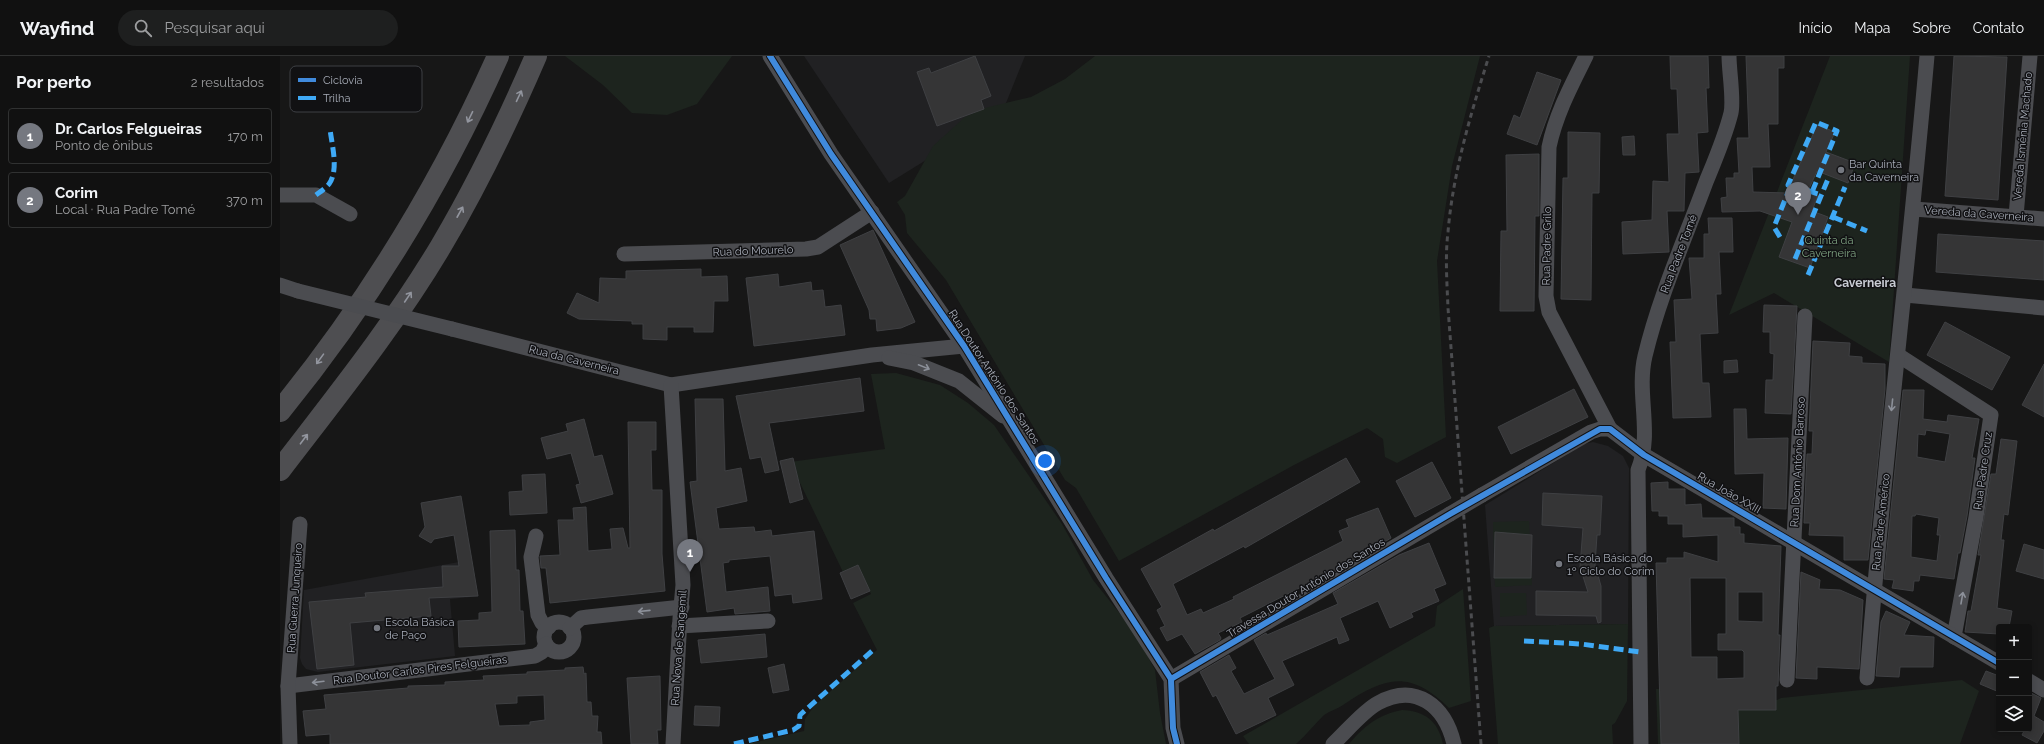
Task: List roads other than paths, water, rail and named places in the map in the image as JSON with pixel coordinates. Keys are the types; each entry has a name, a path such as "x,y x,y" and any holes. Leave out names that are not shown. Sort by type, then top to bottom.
{"highway":[{"path":"280,411 305,380 379,276 400,243 444,168 498,56"},
{"path":"280,470 378,341 441,246 496,144 536,56"}],"street":[{"name":"Rua Doutor António dos Santos","path":"770,56 832,154 964,346 1106,578 1171,679"},
{"name":"Rua Padre Grilo","path":"1586,56 1563,102 1553,130 1549,147 1546,296 1549,312 1610,429"},
{"name":"Rua Padre Tomé","path":"1641,744 1638,470 1644,455 1642,375 1644,357 1666,288 1718,152 1731,112 1729,56"},
{"name":"Rua Padre Américo","path":"1867,678 1874,590 1914,208 1927,56"},
{"name":"Vereda Isménia Machado","path":"2016,216 2030,56"},
{"path":"280,195 316,195 350,214"},
{"name":"Vereda da Caverneira","path":"1914,208 2044,219"},
{"name":"Rua do Mourelo","path":"624,254 818,248 872,212"},
{"name":"Rua da Caverneira","path":"280,286 671,385 872,355 964,346"},
{"path":"1905,295 2044,308"},
{"name":"Rua Dom António Barroso","path":"1787,680 1805,316"},
{"name":"Rua da Caverneira","path":"872,355 914,363 959,381 1012,423"},
{"name":"Rua Padre Cruz","path":"1897,361 1991,415 1976,517 1954,636"},
{"name":"Rua Nova de Sangemil","path":"671,385 683,585 679,626 673,744"},
{"name":"Travessa Doutor António dos Santos","path":"1171,679 1591,432 1600,429 1610,429"},
{"name":"Rua João XXIII","path":"1610,429 1644,455 1996,661"},
{"name":"Rua Guerra Junqueiro","path":"290,744 288,686 300,524"},
{"path":"536,536 531,556 538,615 542,622 549,627"},
{"path":"570,628 576,622 588,617 682,607"},
{"path":"679,626 768,621"},
{"path":"557,622 570,628 574,637 571,646 558,652 549,648 546,644 544,635 549,627 557,622"},
{"name":"Rua Doutor Carlos Pires Felgueiras","path":"288,686 535,656 542,652 546,644"},
{"path":"1171,679 1173,728 1177,744"},
{"path":"2032,684 2044,690"},
{"path":"1333,744 1366,711 1378,703 1396,696 1412,695 1426,700 1440,713 1451,728 1454,744"}],"railway":[{"path":"1481,744 1448,308 1446,260 1450,210 1458,165 1469,121 1489,56"}],"place":[{"name":"Bar Quinta da Caverneira","path":"1841,170"},
{"name":"Corim","path":"1798,215"},
{"name":"Escola Básica do 1º Ciclo do Corim","path":"1559,564"},
{"name":"Dr. Carlos Felgueiras","path":"690,572"},
{"name":"Escola Básica de Paço","path":"377,628"}],"district":[{"name":"Caverneira","path":"1865,283"}],"park label":[{"name":"Quinta da Caverneira","path":"1829,246"}]}
